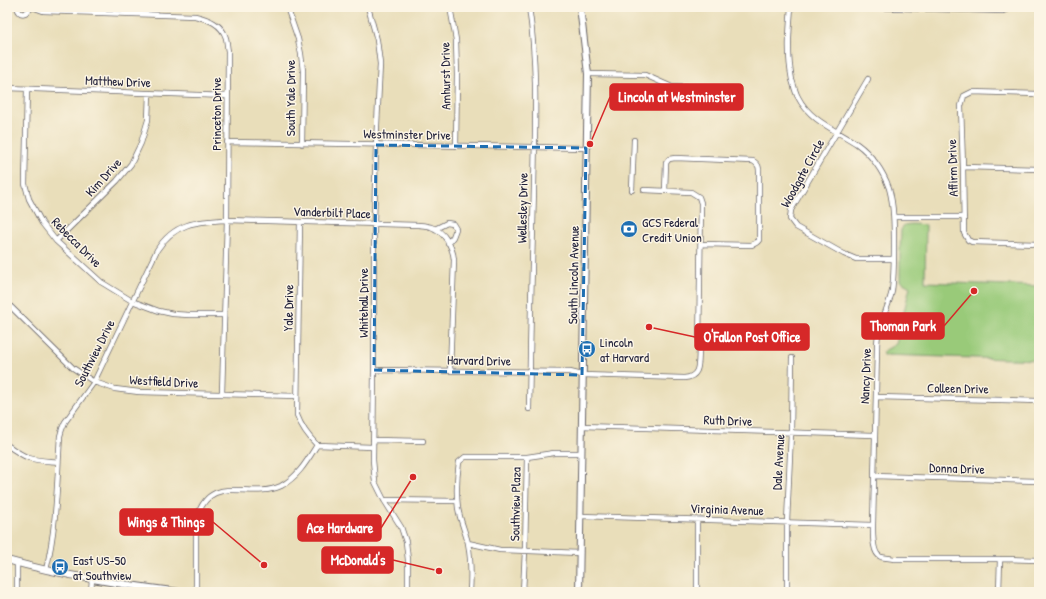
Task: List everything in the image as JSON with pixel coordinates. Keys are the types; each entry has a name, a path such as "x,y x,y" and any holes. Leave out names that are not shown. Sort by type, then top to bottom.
{"main road":[{"name":"South Lincoln Avenue","path":"579,592 588,74 580,7"},
{"path":"7,560 46,570 92,579 178,592"}],"street":[{"name":"Princeton Drive","path":"17,7 20,13 24,14 32,7 43,11 195,16 208,19 219,26 226,37 228,51 228,142 222,394"},
{"name":"South Yale Drive","path":"287,7 298,39 303,72 302,144"},
{"name":"Whitehall Drive","path":"368,7 377,40 380,64 374,224 373,460 375,482 400,527 406,542 408,560 408,592"},
{"name":"Amhurst Drive","path":"450,7 456,40 456,146"},
{"name":"Wellesley Drive","path":"529,7 533,33 534,54 535,147 529,409"},
{"name":"Nancy Drive","path":"791,7 788,48 789,61 798,97 804,107 813,116 858,145 870,156 880,170 888,186 892,201 894,217 892,291 878,332 877,349 873,525 875,550 877,555 880,557 894,559 1039,560"},
{"path":"867,7 1003,11 1013,7"},
{"path":"588,74 645,75 672,87 735,90"},
{"name":"Woodgate Circle","path":"868,80 791,210 790,219 796,227 844,254 856,259 894,259"},
{"name":"Matthew Drive","path":"7,88 227,96"},
{"name":"Rebecca Drive","path":"27,89 25,184 29,199 42,223 56,241 101,282 132,301 159,311 173,314 223,315"},
{"name":"Affirm Drive","path":"1039,94 972,92 964,96 961,106 964,233 968,240 972,242 1039,244"},
{"name":"Kim Drive","path":"56,241 117,181 131,164 141,143 148,120 149,93"},
{"path":"632,190 634,140"},
{"name":"Westminster Drive","path":"228,142 586,148"},
{"path":"644,190 665,191 691,192 699,197 701,203 701,244 751,245 759,240 760,176 759,168 753,161 669,159 666,163 665,191"},
{"path":"963,167 1039,169"},
{"path":"894,217 964,217"},
{"name":"Vanderbilt Place","path":"227,220 418,225 432,227 435,229 447,223 453,224 456,229 448,244"},
{"name":"Southview Drive","path":"46,570 54,530 60,436 65,422 94,382 132,301 162,242 174,231 190,224 227,220"},
{"name":"Yale Drive","path":"297,396 300,222"},
{"path":"435,229 443,235 453,253 454,260 450,370"},
{"name":"Harvard Drive","path":"374,370 570,372 582,375 689,378 696,372 698,362 701,244"},
{"name":"Westfield Drive","path":"7,303 73,368 94,382 115,389 138,392 297,396"},
{"name":"Dale Avenue","path":"786,592 792,358"},
{"path":"297,396 297,415 299,421 317,445 373,447"},
{"name":"Colleen Drive","path":"876,397 1039,401"},
{"name":"Ruth Drive","path":"581,426 874,435"},
{"path":"373,440 423,441"},
{"path":"7,445 30,458 58,462"},
{"path":"196,592 196,521 199,511 205,502 217,492 230,490 273,489 281,486 300,471 317,445"},
{"name":"Southview Plaza","path":"470,592 471,577 468,543 458,510 457,501 459,462 465,457 527,457 554,453 581,453"},
{"name":"Southview Plaza","path":"523,592 527,457"},
{"name":"Donna Drive","path":"874,476 1039,481"},
{"path":"384,500 457,501"},
{"name":"Virginia Avenue","path":"580,516 873,525"},
{"path":"697,520 697,592"},
{"name":"Southview Plaza","path":"468,543 500,550 580,553"},
{"path":"999,592 1000,559"},
{"path":"17,563 17,592"},
{"path":"91,592 92,579"}],"highlighted area":[{"path":"376,145 586,148 582,375 374,370"}],"green space":[{"path":"904,225 926,225 925,282 1039,286 1039,360 883,355 882,352 896,344 910,287 900,281 900,250 901,230"}],"place":[{"name":"Lincoln at Westminster","path":"590,144"},
{"name":"GCS Federal Credit Union","path":"629,229"},
{"name":"Thoman Park","path":"974,291"},
{"name":"O'Fallon Post Office","path":"649,327"},
{"name":"Lincoln at Harvard","path":"587,349"},
{"name":"Ace Hardware","path":"413,477"},
{"name":"Wings & Things","path":"264,565"},
{"name":"East US-50 at Southview","path":"60,567"},
{"name":"McDonald's","path":"439,571"}]}
